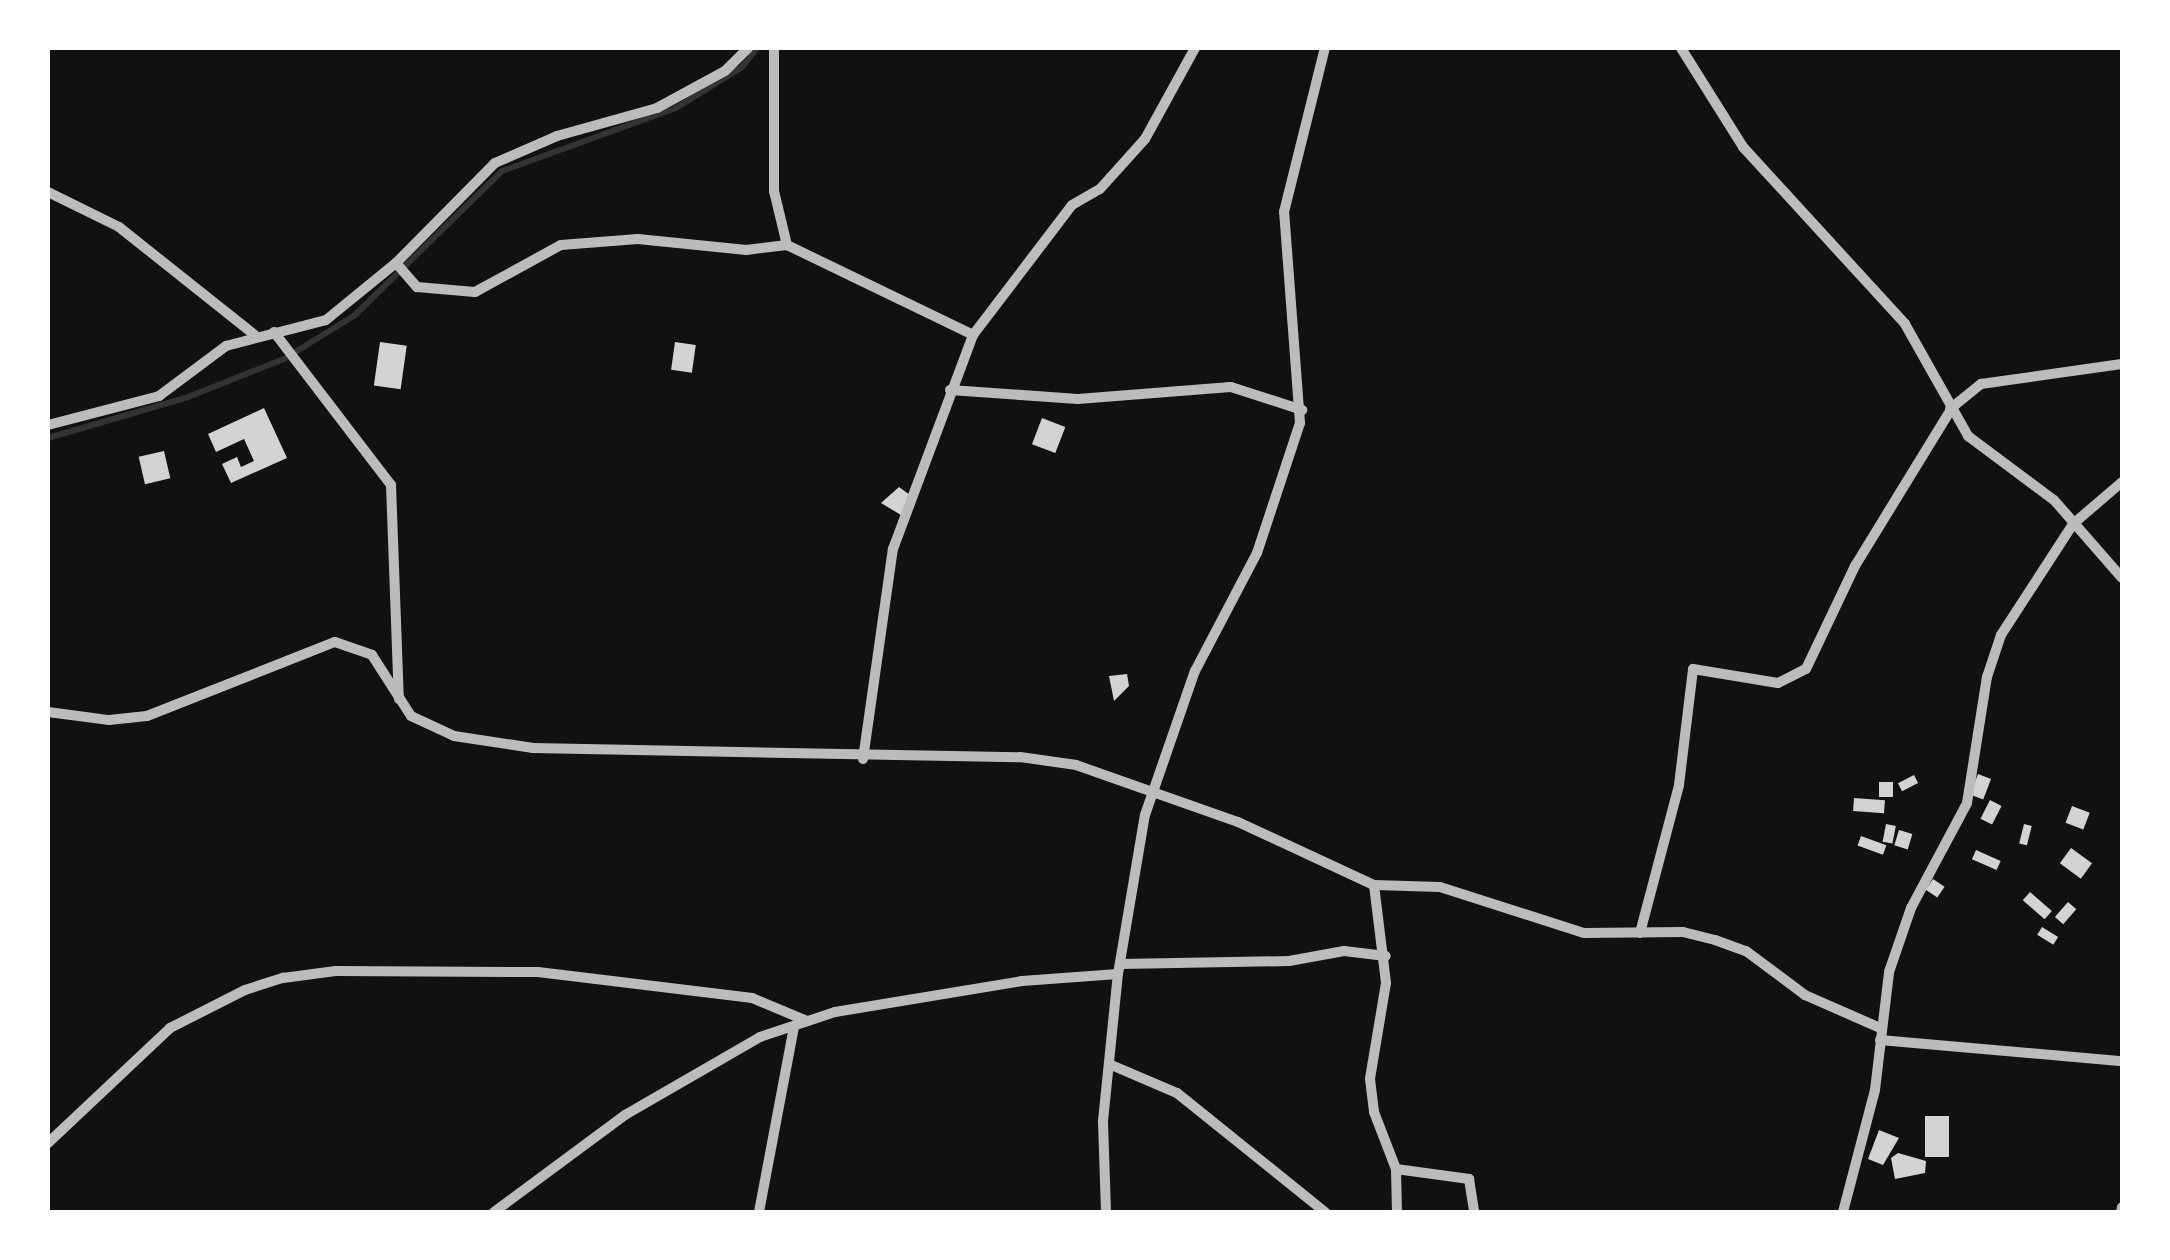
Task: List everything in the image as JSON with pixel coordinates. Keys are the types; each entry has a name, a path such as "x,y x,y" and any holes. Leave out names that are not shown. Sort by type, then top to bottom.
{"street":[{"path":"48,426 159,396 199,362 255,336 326,320 396,262 496,163 556,136 657,108 725,70 748,48"},
{"path":"774,48 774,191 787,246"},
{"path":"863,759 892,549 972,334 1072,204 1100,189 1145,140 1195,48"},
{"path":"1106,1212 1103,1121 1119,969 1153,790 1195,671 1257,552 1302,410 1284,212 1326,48"},
{"path":"1680,48 1743,148 1905,324 1941,378 1950,410 1968,436 2014,466 2122,578"},
{"path":"48,192 119,228 255,336"},
{"path":"396,262 417,287 475,292 561,245 638,239 746,250 787,246 972,334"},
{"path":"274,332 308,371 339,423 391,485 399,700"},
{"path":"1640,933 1679,784 1693,669 1778,682 1806,670 1844,586 1950,410 1981,384 2122,364"},
{"path":"950,390 1078,399 1231,388 1302,410"},
{"path":"1843,1212 1875,1090 1878,1027 1911,908 1967,804 1987,677 2001,635 2074,524 2122,482"},
{"path":"48,712 109,720 147,716 336,642 372,655 410,716 454,736 533,748 863,759 1020,757 1076,765 1153,790 1374,885 1440,887 1584,933 1683,932 1746,951 1805,994 1878,1027"},
{"path":"1374,885 1386,956 1370,1079 1396,1169 1397,1212"},
{"path":"494,1212 625,1116 760,1037 807,1021 1022,981 1119,969 1289,961 1344,950 1386,956"},
{"path":"48,1143 170,1028 245,990 284,978 336,971 538,972 752,998 807,1021"},
{"path":"758,1212 794,1026"},
{"path":"1880,1040 2122,1061"},
{"path":"1109,1064 1176,1092 1325,1212"},
{"path":"1396,1169 1470,1179 1474,1212"}],"building":[{"path":"380,342 407,346 401,389 374,386"},
{"path":"675,342 696,345 692,373 671,370"},
{"path":"264,408 287,458 231,483 222,464 237,457 241,467 254,461 244,439 216,452 208,434"},
{"path":"1042,418 1065,427 1055,453 1032,444"},
{"path":"164,451 170,478 145,484 139,457"},
{"path":"899,487 910,495 901,515 881,503"},
{"path":"1127,674 1129,686 1114,701 1109,676"},
{"path":"1978,774 1991,779 1983,800 1970,795"},
{"path":"1914,775 1918,783 1902,791 1898,783"},
{"path":"1879,782 1893,782 1893,797 1879,797"},
{"path":"1854,798 1885,800 1884,813 1853,811"},
{"path":"1990,800 2002,806 1992,825 1980,819"},
{"path":"2072,806 2090,813 2083,830 2066,823"},
{"path":"1886,824 1896,826 1892,844 1883,842"},
{"path":"2024,824 2032,826 2027,845 2019,843"},
{"path":"1899,830 1912,834 1908,849 1894,845"},
{"path":"1861,836 1886,845 1883,855 1858,845"},
{"path":"2071,848 2092,863 2081,879 2060,863"},
{"path":"1976,850 2001,861 1997,870 1972,859"},
{"path":"1933,879 1945,887 1937,898 1926,890"},
{"path":"2030,892 2052,911 2045,919 2023,900"},
{"path":"2068,902 2076,909 2063,924 2055,917"},
{"path":"2042,927 2058,937 2053,945 2037,935"},
{"path":"1925,1116 1949,1116 1949,1157 1925,1157"},
{"path":"1879,1130 1899,1138 1883,1165 1868,1159"},
{"path":"1898,1153 1926,1161 1925,1173 1895,1179 1891,1158"}],"waterway":[{"path":"48,438 188,397 284,359 355,315 502,171 676,108 742,67 757,48"}]}
